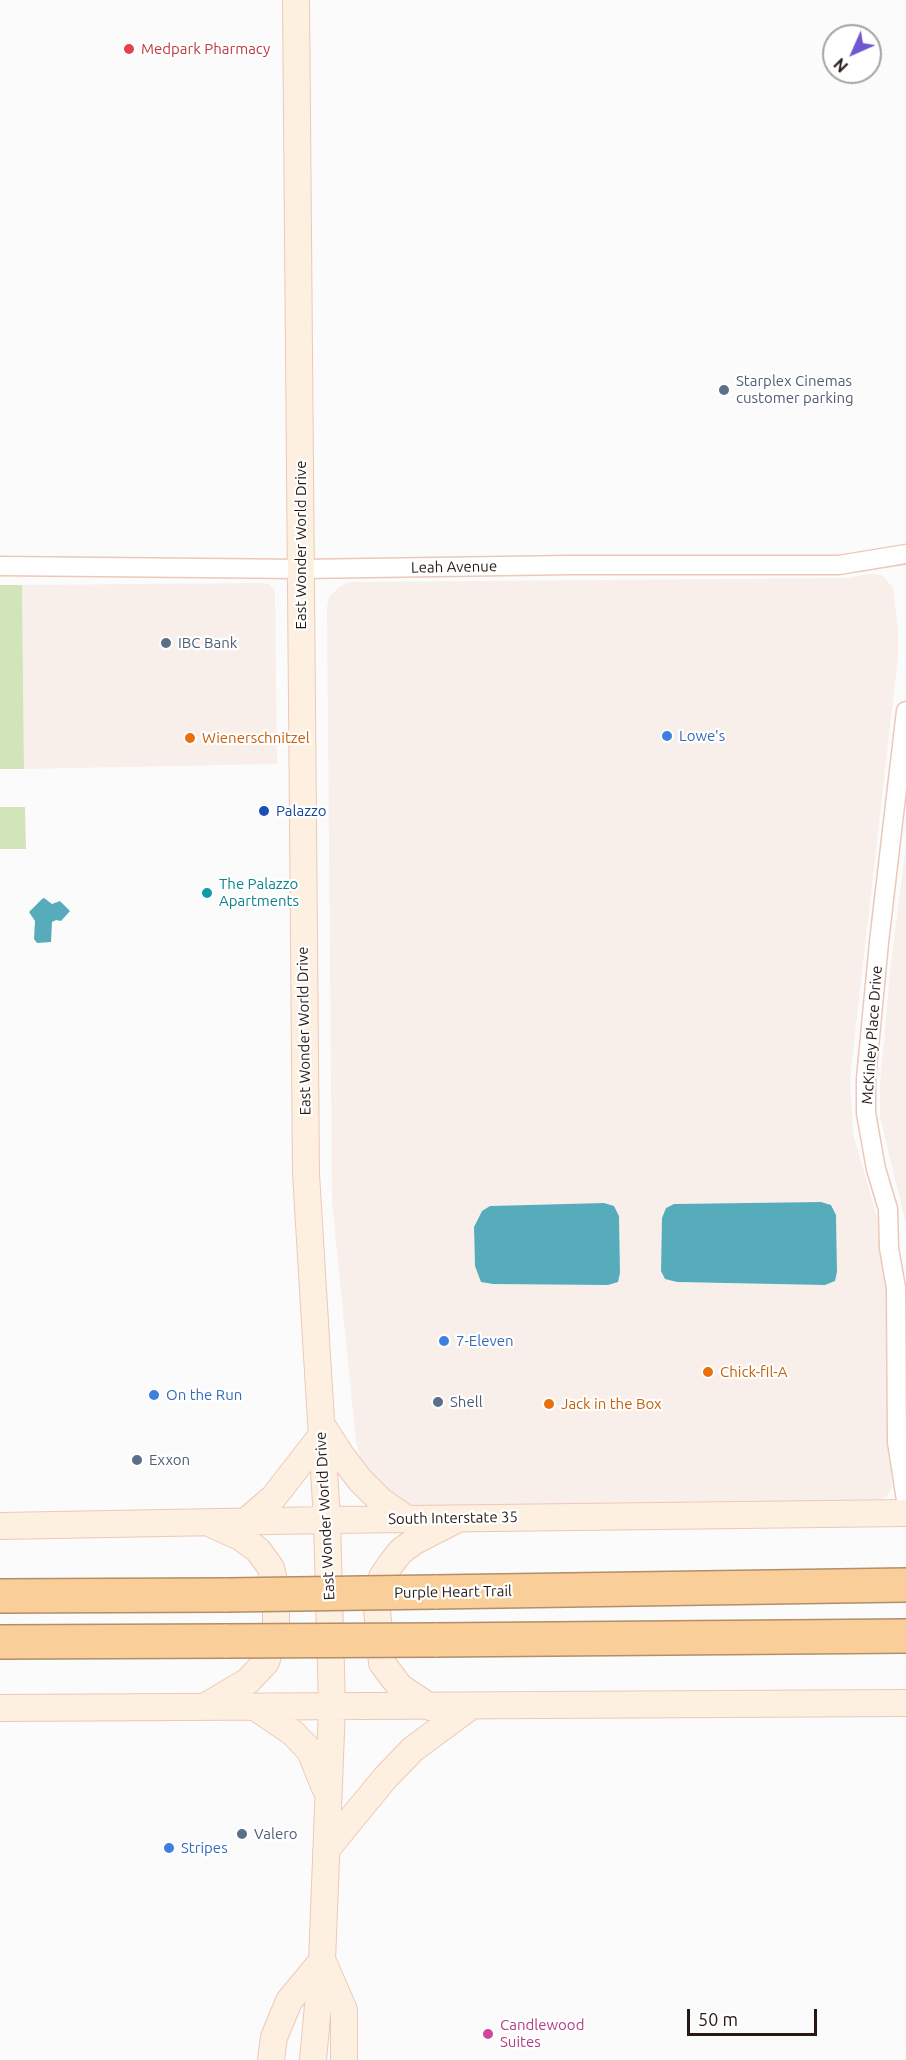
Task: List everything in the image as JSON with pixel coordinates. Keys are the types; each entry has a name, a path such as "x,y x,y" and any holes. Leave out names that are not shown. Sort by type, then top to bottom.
{"highway":[{"name":"Purple Heart Trail","path":"0,1596 906,1585"},
{"path":"0,1642 906,1636"}],"main road":[{"name":"East Wonder World Drive","path":"296,0 306,1174 327,1520 332,1707 322,1961 313,2060"},
{"path":"245,1522 273,1498 321,1429 360,1480 381,1501 407,1519"},
{"name":"South Interstate 35","path":"0,1526 906,1513"},
{"path":"430,1707 400,1687 382,1663 377,1610 382,1577 401,1551 459,1518"},
{"path":"203,1707 249,1681 266,1662 276,1631 276,1588 271,1568 258,1550 240,1537 210,1523"},
{"path":"0,1708 906,1703"},
{"path":"254,1707 293,1733 310,1751 327,1793"},
{"path":"326,1850 385,1778 413,1749 470,1707"},
{"path":"271,2060 274,2037 289,2001 322,1961 344,2010 344,2060"}],"street":[{"name":"Leah Avenue","path":"0,566 302,569 571,565 839,565 905,560"},
{"name":"McKinley Place Drive","path":"906,711 879,942 866,1079 866,1113 876,1169 888,1209 890,1248 896,1288 897,1442 906,1500"}],"shaded area":[{"path":"868,574 882,575 893,588 898,630 898,657 850,1078 853,1133 879,1224 888,1277 892,1486 888,1496 876,1501 426,1509 407,1504 387,1493 371,1477 361,1460 356,1442 332,1202 327,607 329,597 339,587 354,582 847,578","holes":["821,1202 831,1205 836,1215 837,1272 835,1281 825,1285 677,1282 665,1279 661,1271 662,1218 666,1208 674,1204","604,1203 614,1206 619,1215 620,1273 475,1266 474,1227 482,1211 490,1206"]},
{"path":"269,584 275,591 277,764 24,769 22,585"},
{"path":"906,846 906,1224 880,1117 880,1084 891,963"}],"green space":[{"path":"0,585 22,585 24,769 0,769"},
{"path":"0,807 25,807 26,849 0,849"}],"water":[{"path":"44,898 52,904 60,901 70,911 61,921 52,922 51,942 37,943 34,939 35,921 29,912"},
{"path":"821,1202 831,1205 836,1215 837,1272 835,1281 825,1285 677,1282 665,1279 661,1271 662,1218 666,1208 674,1204"},
{"path":"604,1203 614,1206 619,1216 620,1273 618,1282 608,1285 481,1282 475,1266 474,1227 482,1211 490,1206"}],"place":[{"name":"Medpark Pharmacy","path":"129,49"},
{"name":"Starplex Cinemas customer parking","path":"724,390"},
{"name":"IBC Bank","path":"166,643"},
{"name":"Lowe's","path":"667,736"},
{"name":"Wienerschnitzel","path":"190,738"},
{"name":"Palazzo","path":"264,811"},
{"name":"The Palazzo Apartments","path":"207,893"},
{"name":"7-Eleven","path":"444,1341"},
{"name":"Chick-fil-A","path":"708,1372"},
{"name":"On the Run","path":"154,1395"},
{"name":"Shell","path":"438,1402"},
{"name":"Jack in the Box","path":"549,1404"},
{"name":"Exxon","path":"137,1460"},
{"name":"Valero","path":"242,1834"},
{"name":"Stripes","path":"169,1848"},
{"name":"Candlewood Suites","path":"488,2034"}]}
